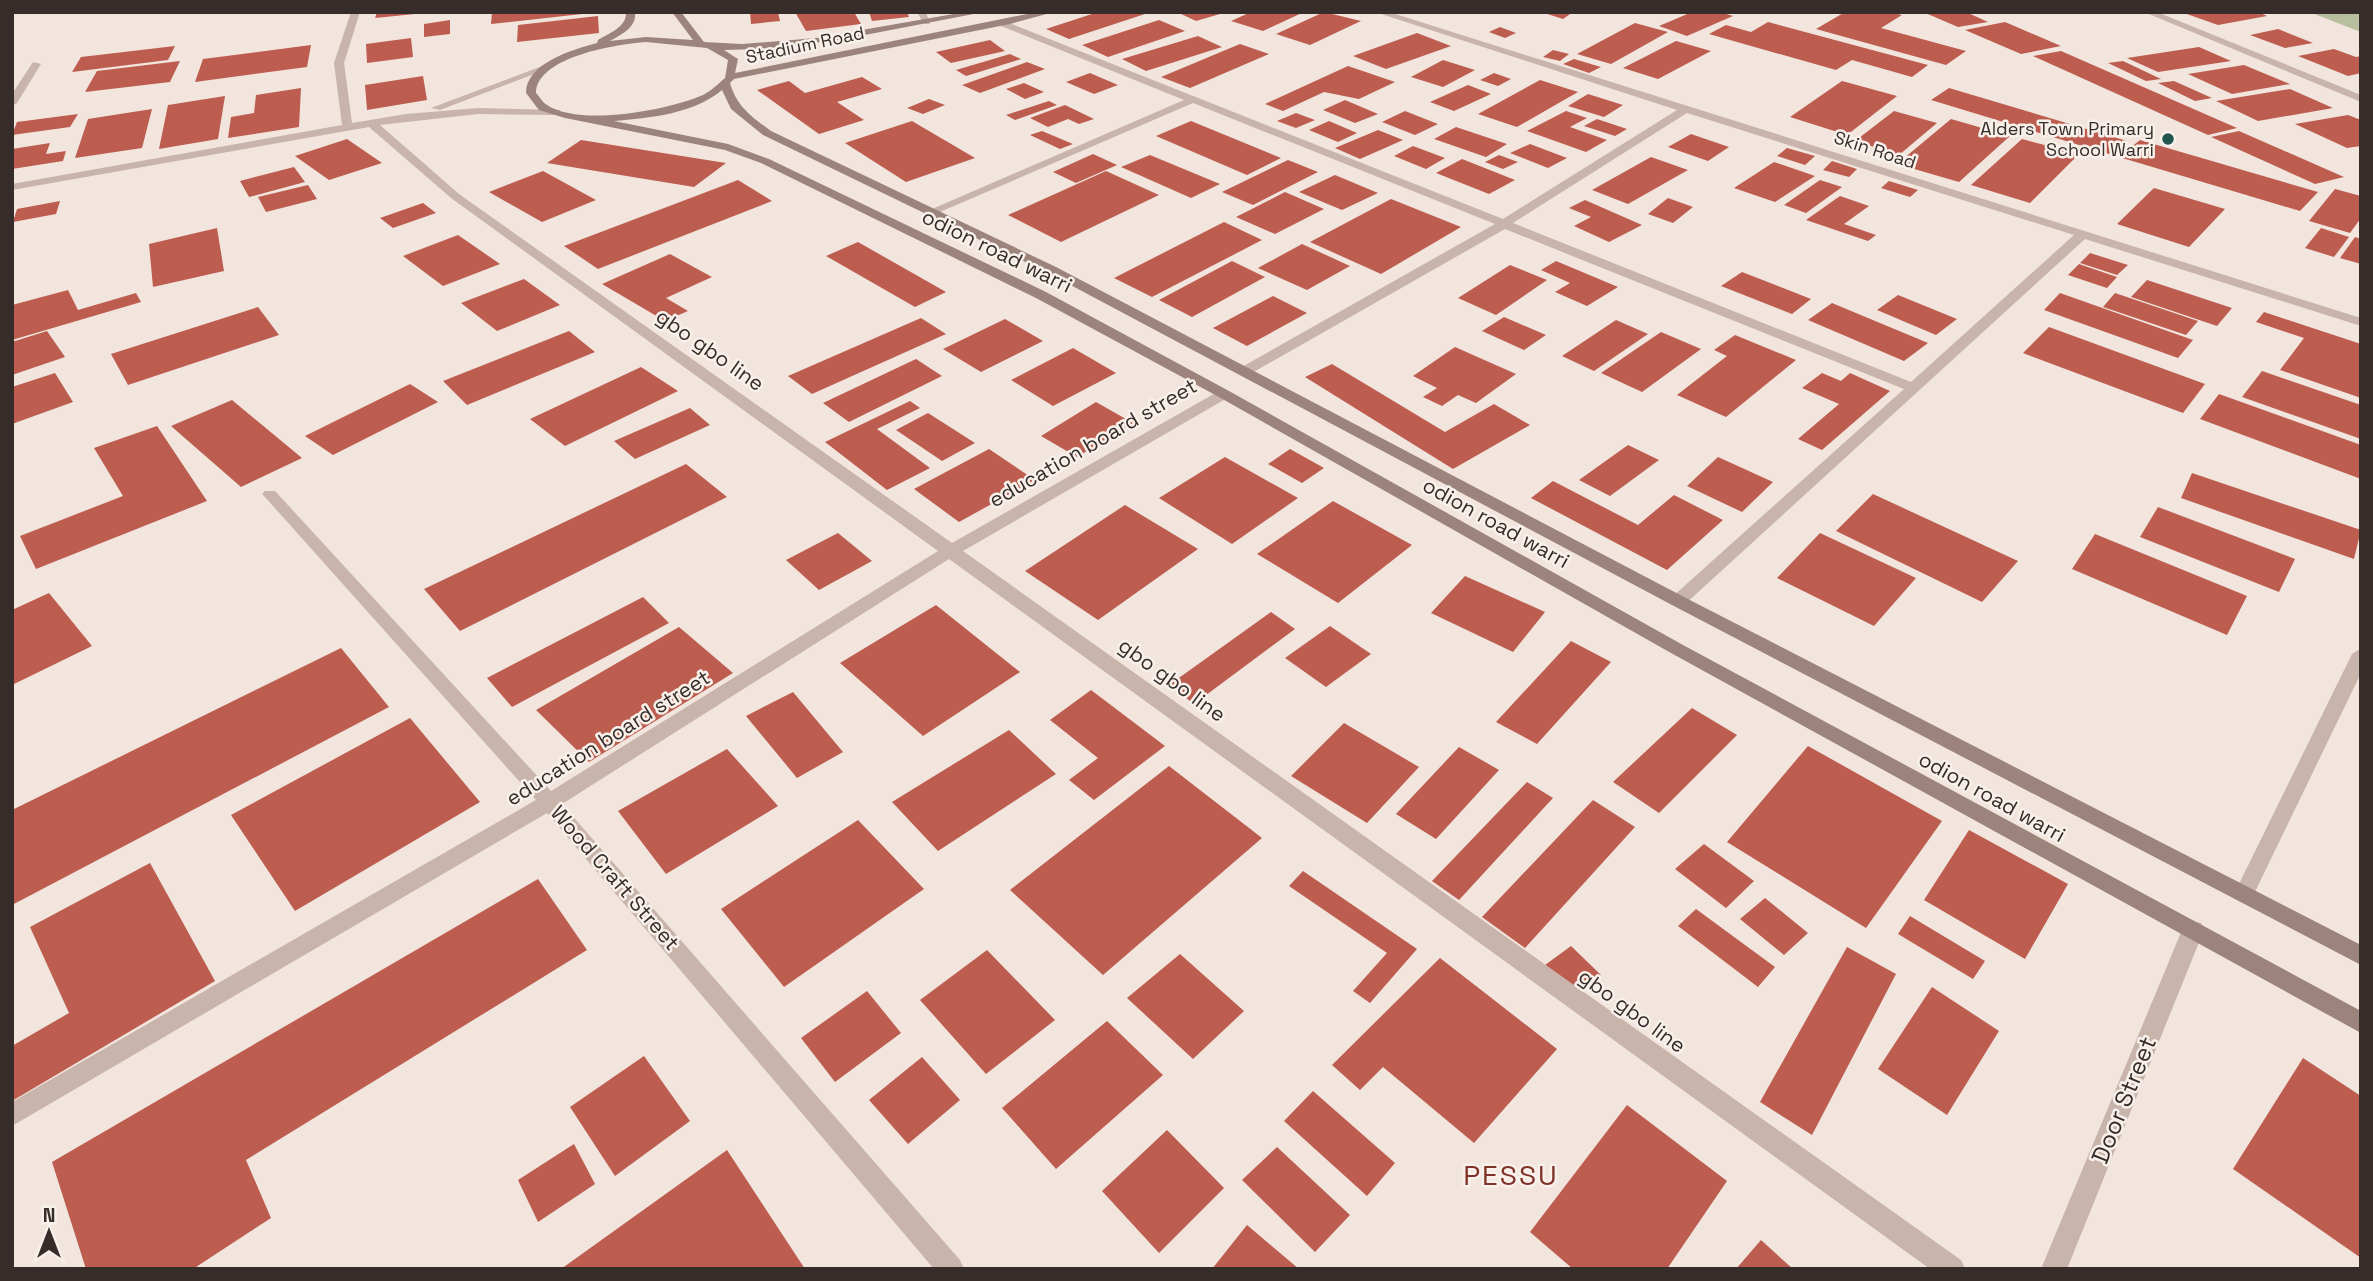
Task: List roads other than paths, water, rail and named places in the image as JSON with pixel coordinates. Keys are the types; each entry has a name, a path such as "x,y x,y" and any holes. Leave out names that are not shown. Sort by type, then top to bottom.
{"main road":[{"path":"586,118 556,112 534,100 530,92 532,84 548,67 626,27 631,18 630,12"},
{"path":"676,12 706,45"},
{"name":"Stadium Road","path":"579,53 603,46 654,40 706,45 791,44 980,12"},
{"name":"Stadium Road","path":"586,118 626,117 667,111 703,99 729,81 789,63 1004,24 1050,12"},
{"name":"odion road warri","path":"706,45 733,59 735,68 729,81 727,96 733,106 767,133 1052,270 1678,601 2361,956"},
{"name":"odion road warri","path":"586,118 728,147 765,162 1041,295 1224,394 1677,649 2361,1023"}],"street":[{"path":"347,126 339,63 356,12"},
{"path":"921,12 927,22"},
{"name":"Skin Road","path":"1379,12 2361,322"},
{"path":"2148,12 2361,100"},
{"path":"1004,24 1914,388"},
{"path":"12,103 36,64"},
{"path":"406,117 548,67"},
{"path":"929,213 1192,100"},
{"path":"1245,371 1504,224 1687,108"},
{"path":"12,187 406,117 478,111 556,112"},
{"name":"gbo gbo line","path":"370,122 455,197 952,550 1951,1269"},
{"path":"1678,601 2083,234"},
{"name":"education board street","path":"12,1115 550,802 952,550 1224,394"},
{"name":"Wood Craft Street","path":"270,494 550,802 951,1269"},
{"path":"2244,894 2361,654"},
{"name":"Door Street","path":"2054,1269 2193,930"}],"place":[{"name":"Alders Town Primary School Warri","path":"2168,139"}],"district":[{"name":"PESSU","path":"1511,1175"}]}
